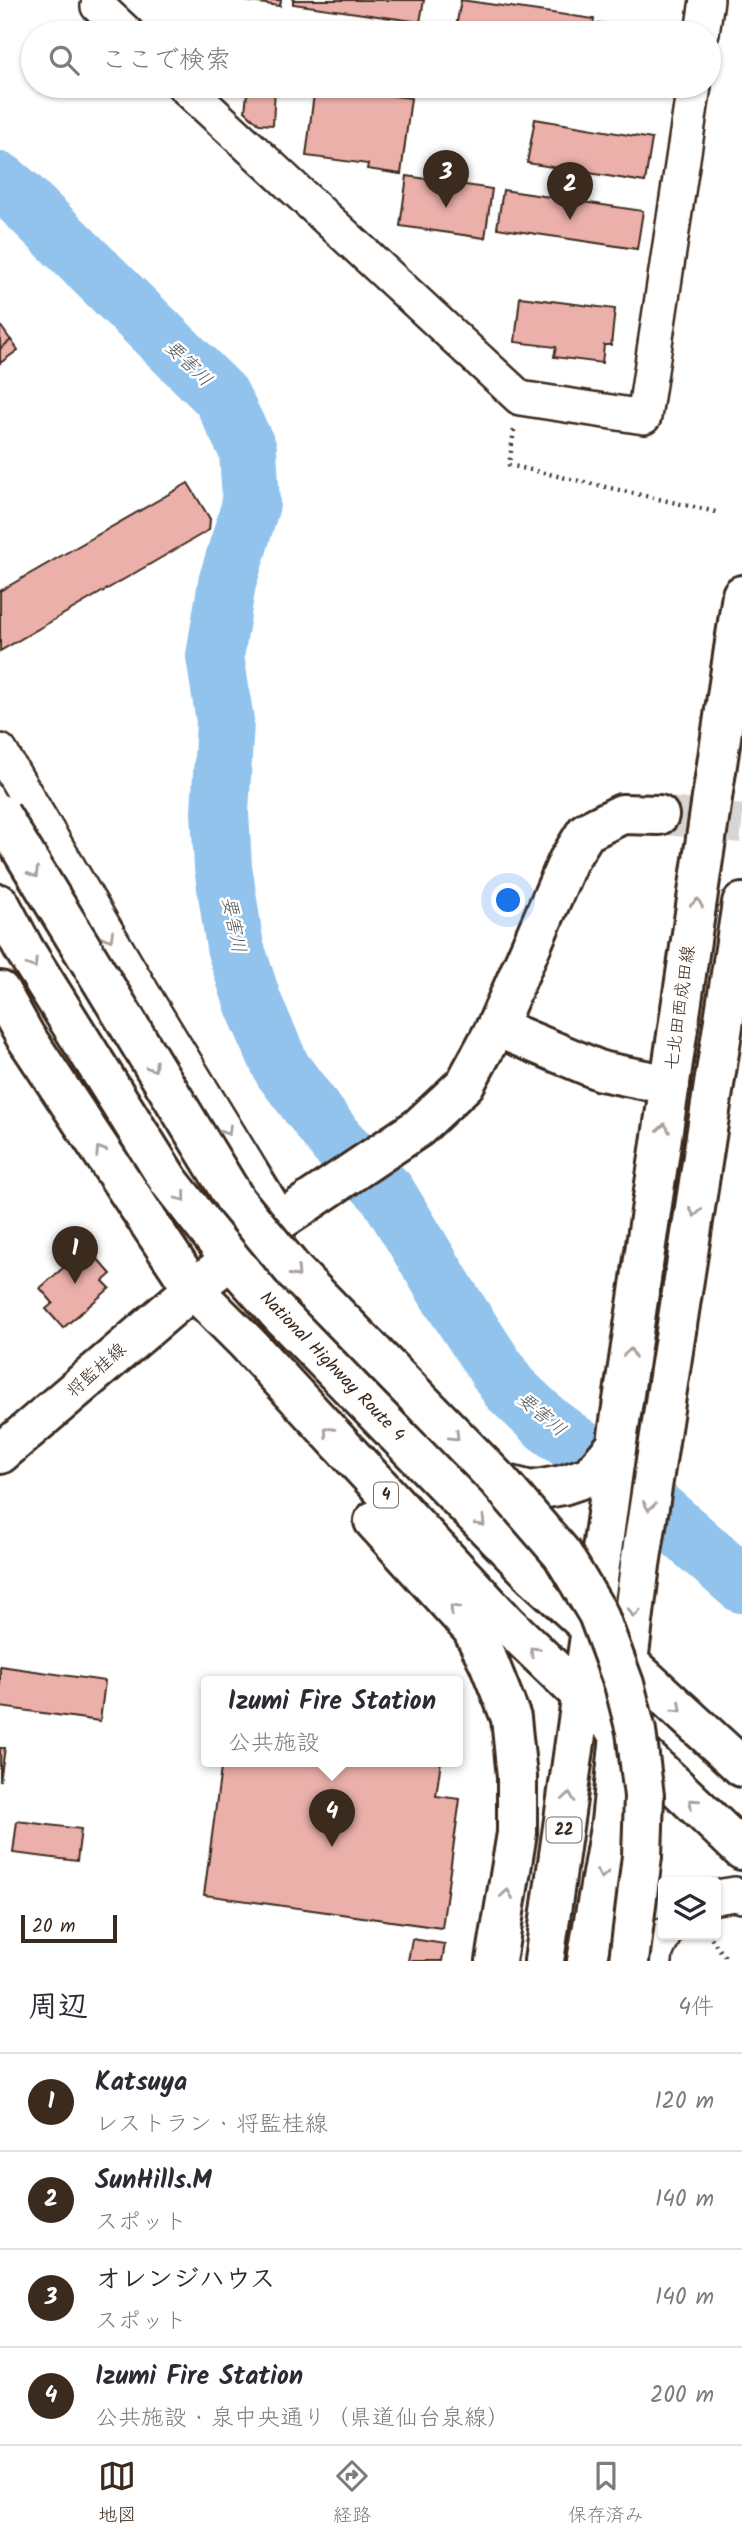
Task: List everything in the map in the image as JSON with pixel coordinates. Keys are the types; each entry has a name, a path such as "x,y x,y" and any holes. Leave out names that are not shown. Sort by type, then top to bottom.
{"main road":[{"name":"七北田西成田線","path":"591,1629 742,595"},
{"path":"0,814 236,1202 294,1271 498,1480 562,1554 598,1614 624,1685 636,1731 644,1796 642,1856 629,1961"},
{"name":"将監桂線","path":"0,1454 193,1289 295,1211 418,1128 465,1084 496,1027 568,861 586,832 622,814 659,815"},
{"path":"628,1662 658,1447 728,1097 742,903"},
{"name":"National Highway Route 4","path":"0,904 23,949 169,1181 231,1260 282,1317 534,1576 742,1767"},
{"name":"4","path":"0,991 25,1036 193,1289 506,1623 742,1850"},
{"path":"496,1027 601,1071 670,1085"},
{"path":"403,1441 464,1474 531,1491 590,1476 618,1434"},
{"path":"362,1468 374,1521 472,1629 511,1718 517,1777 517,1833 496,1961"},
{"name":"22","path":"544,1961 591,1629"},
{"name":"22","path":"587,1961 611,1822 628,1662"}],"street":[{"path":"99,0 99,6 115,21"},
{"path":"704,21 707,0"},
{"path":"197,98 520,398 644,417 692,98"},
{"path":"0,751 144,995 295,1211"},
{"path":"721,1896 742,1896"},
{"path":"655,1961 662,1940"}],"path":[{"path":"520,398 509,465 716,512"},
{"path":"713,1940 728,1961"}],"building":[{"path":"238,0 281,0 280,6"},
{"path":"293,0 424,0 420,21 293,4"},
{"path":"461,0 594,19 594,21 457,21"},
{"path":"247,98 274,98 273,125 259,124 245,111"},
{"path":"313,98 411,98 401,174 367,169 368,164 306,156"},
{"path":"535,119 652,139 645,182 527,163"},
{"path":"407,176 492,189 485,238 400,226"},
{"path":"503,190 643,211 637,249 497,228"},
{"path":"520,297 615,309 611,345 604,345 602,363 554,357 556,347 515,342"},
{"path":"0,325 12,342 0,351"},
{"path":"11,340 18,350 0,363 0,349"},
{"path":"188,483 210,519 209,530 0,651 0,591"},
{"path":"87,1247 111,1274 103,1281 110,1288 63,1328 46,1309 53,1303 40,1288"},
{"path":"0,1666 105,1681 100,1721 0,1707"},
{"path":"0,1748 5,1748 0,1781"},
{"path":"221,1767 440,1767 436,1796 460,1799 442,1928 204,1895"},
{"path":"17,1821 81,1829 77,1861 13,1853"},
{"path":"412,1939 445,1944 442,1961 408,1961"}],"waterway":[{"name":"要害川","path":"0,181 221,396 248,450 251,504 227,583 215,656 225,721 220,812 223,867 235,947 254,1005 282,1069 337,1142 387,1193 509,1388 548,1425 620,1477 742,1584"}],"tunnel":[{"path":"659,815 742,824"}],"place":[{"name":"オレンジハウス","path":"446,208"},
{"name":"SunHills.M","path":"570,220"},
{"name":"Katsuya","path":"75,1284"},
{"name":"Izumi Fire Station","path":"332,1847"}]}
